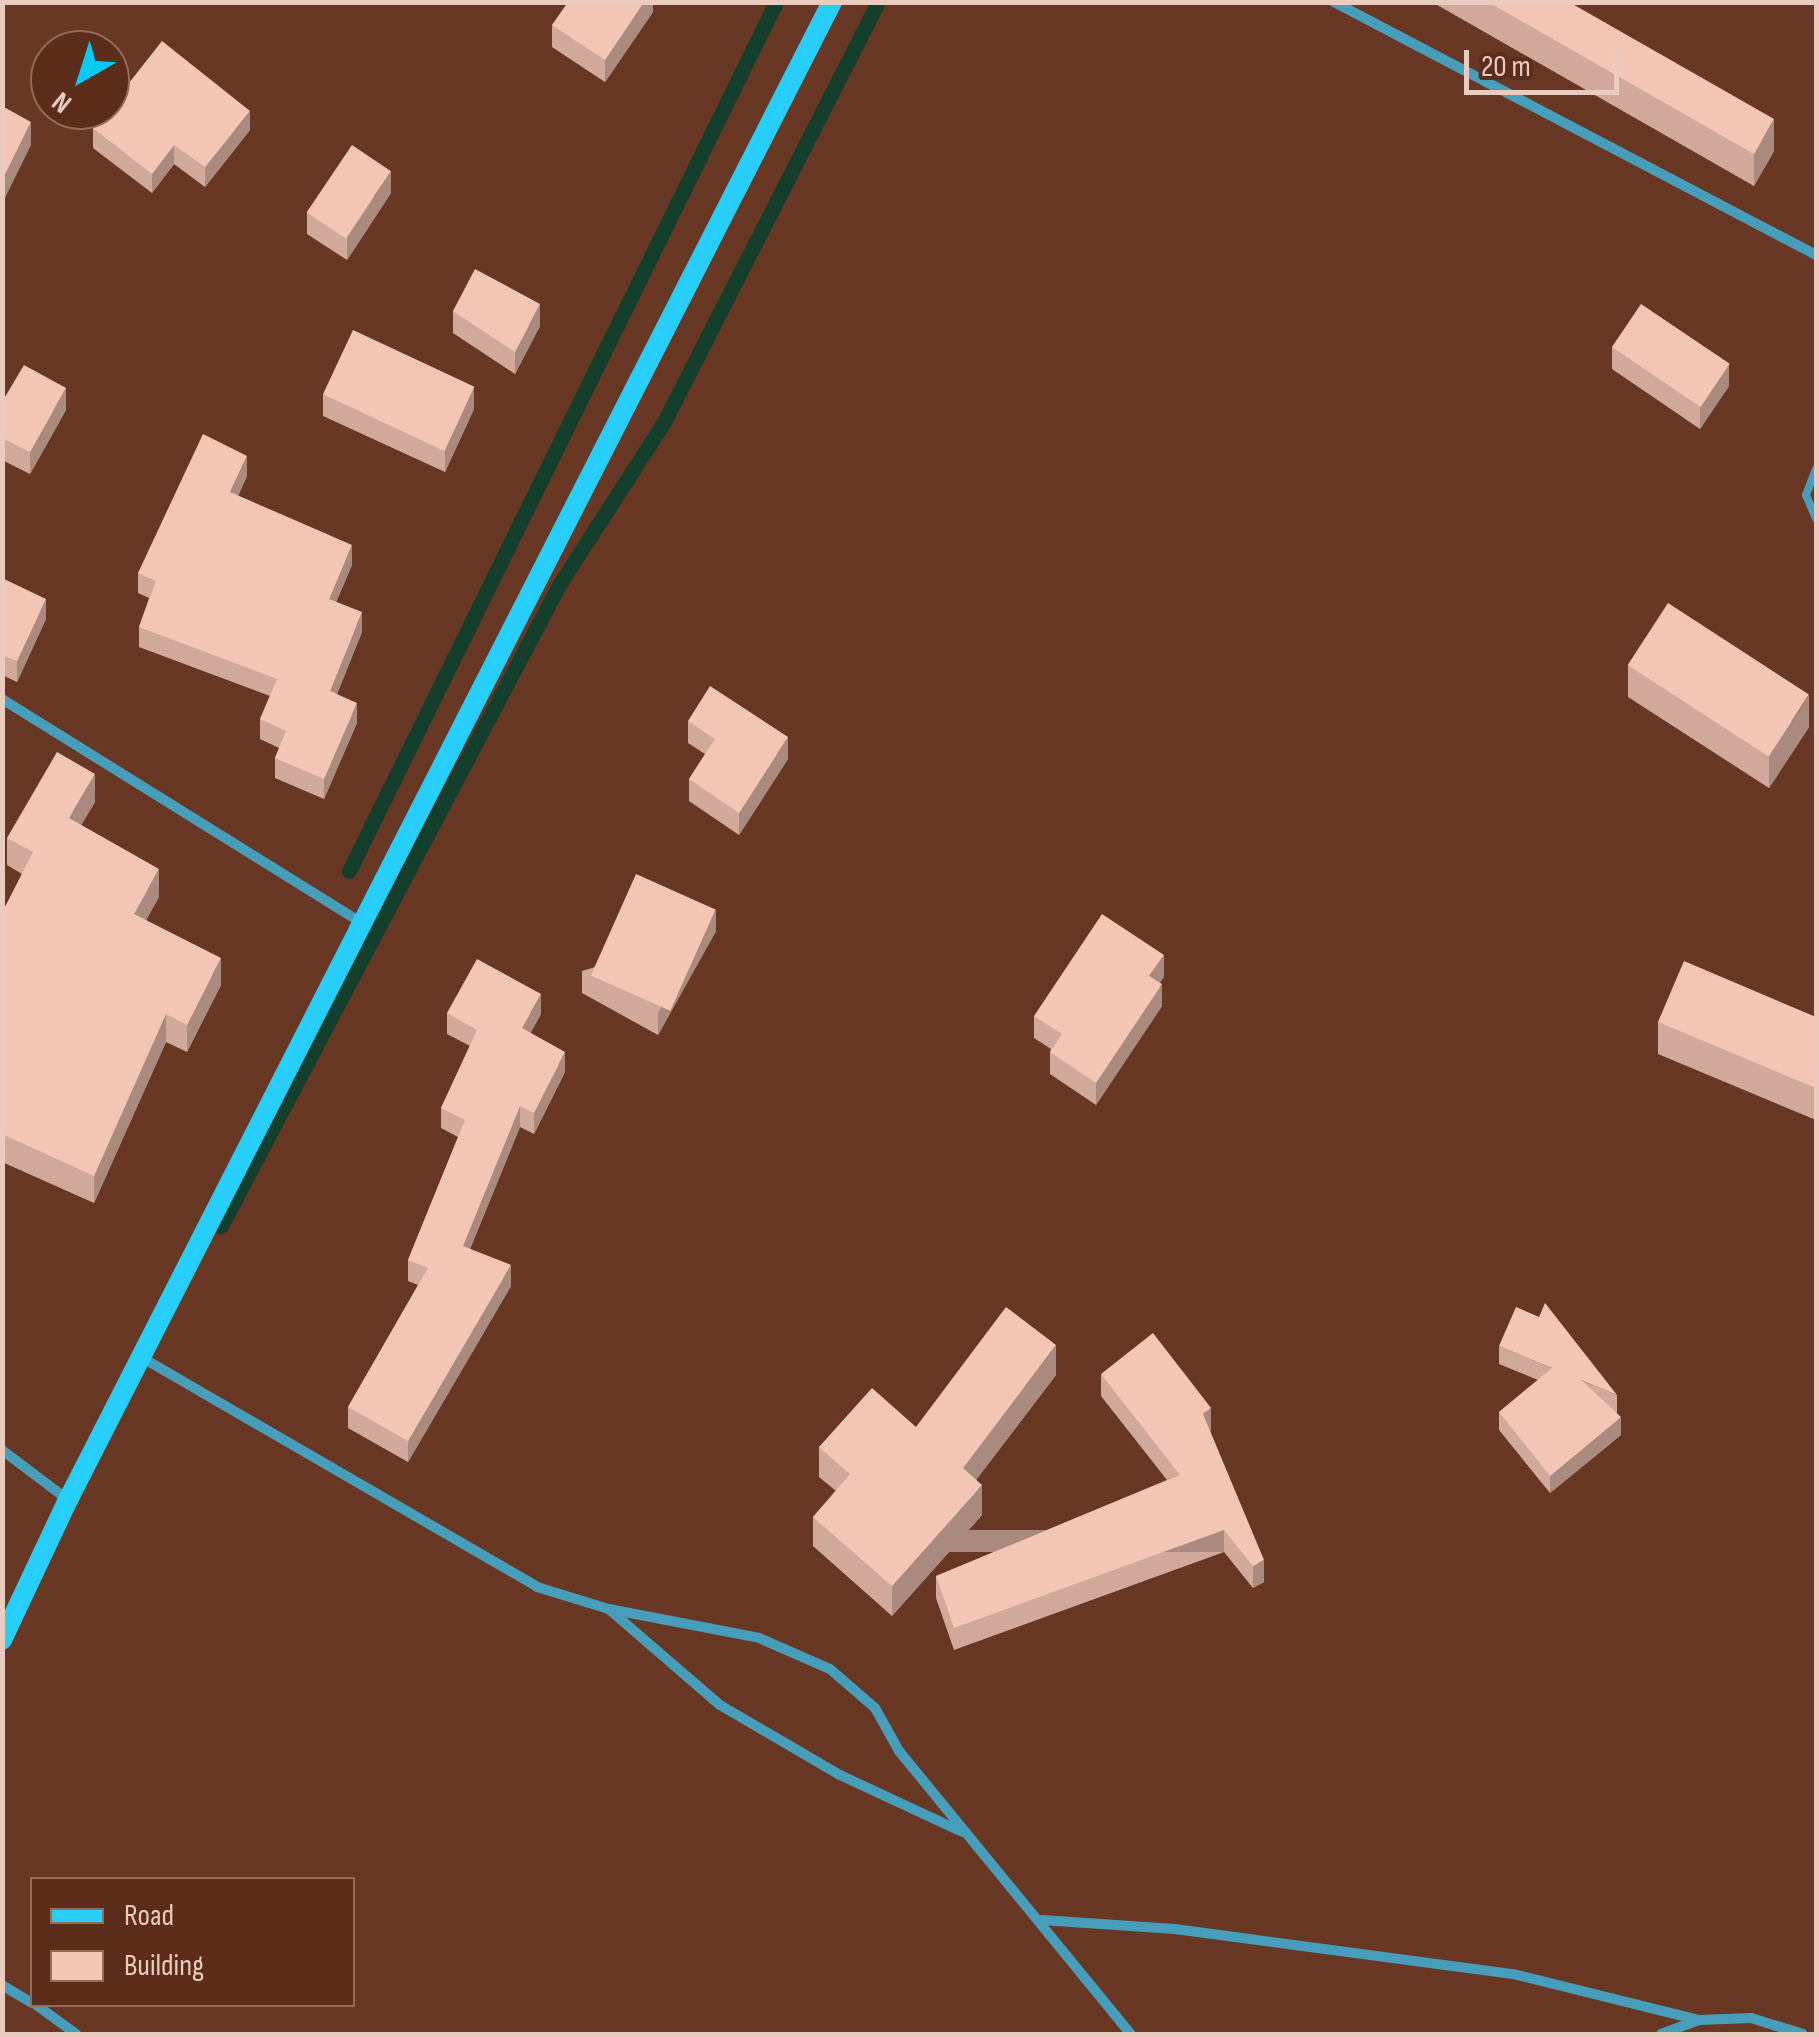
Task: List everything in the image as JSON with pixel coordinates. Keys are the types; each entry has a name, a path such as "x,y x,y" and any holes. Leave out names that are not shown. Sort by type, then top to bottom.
{"main road":[{"path":"2,1640 140,1357 832,2"}],"street":[{"path":"1334,2 1816,255"},
{"path":"2,699 362,923"},
{"path":"140,1357 306,1450 468,1552 537,1587 608,1609 759,1638 830,1669 876,1708 900,1750 1131,2034"},
{"path":"2,1450 68,1500"},
{"path":"608,1609 720,1705 840,1775 968,1834"},
{"path":"1042,1920 1175,1929 1513,1974 1699,2020 1751,2018 1804,2034"},
{"path":"2,1986 30,2002"},
{"path":"38,2007 76,2034"},
{"path":"1661,2034 1699,2020"}],"lane":[{"path":"1816,470 1806,495 1816,518"}],"building":[{"path":"568,2 644,2 605,60 552,25"},
{"path":"1488,2 1569,2 1774,119 1754,154"},
{"path":"162,41 250,111 205,167 174,145 152,174 96,130 130,130 130,82"},
{"path":"2,106 30,124 2,181"},
{"path":"352,145 391,171 346,238 307,212"},
{"path":"475,269 540,304 515,352 453,311"},
{"path":"1641,304 1730,364 1701,407 1612,347"},
{"path":"353,330 474,387 444,451 323,394"},
{"path":"24,365 66,388 30,452 2,438 2,402"},
{"path":"203,434 247,456 230,492 352,545 329,599 362,612 330,691 357,703 324,779 275,758 286,731 260,719 277,679 139,627 156,581 138,573"},
{"path":"2,578 46,599 17,661 2,655"},
{"path":"1668,603 1809,694 1769,757 1628,665"},
{"path":"710,686 788,737 739,813 689,779 715,739 688,721"},
{"path":"57,752 95,774 69,818 159,869 134,914 221,958 187,1025 166,1014 94,1176 2,1134 2,913 33,852 7,838"},
{"path":"636,874 715,909 670,1011 591,975"},
{"path":"1102,914 1164,955 1149,976 1162,984 1096,1083 1050,1052 1062,1034 1034,1016"},
{"path":"477,959 541,994 522,1028 565,1052 534,1113 520,1106 463,1246 511,1265 408,1441 348,1407 428,1268 408,1260 465,1120 441,1108 477,1030 447,1013"},
{"path":"1684,961 1816,1017 1816,1088 1658,1022"},
{"path":"1545,1303 1617,1395 1581,1380 1621,1417 1550,1476 1499,1412 1552,1368 1499,1346 1516,1307 1539,1317"},
{"path":"1006,1307 1056,1345 963,1468 982,1485 892,1586 813,1517 850,1474 819,1447 872,1388 916,1427"},
{"path":"1153,1333 1211,1408 1203,1414 1264,1560 1253,1566 1224,1530 954,1628 936,1576 1180,1475 1101,1374"}],"waterway":[{"path":"349,871 776,2"},
{"path":"221,1226 559,585 664,422 878,2"}]}
